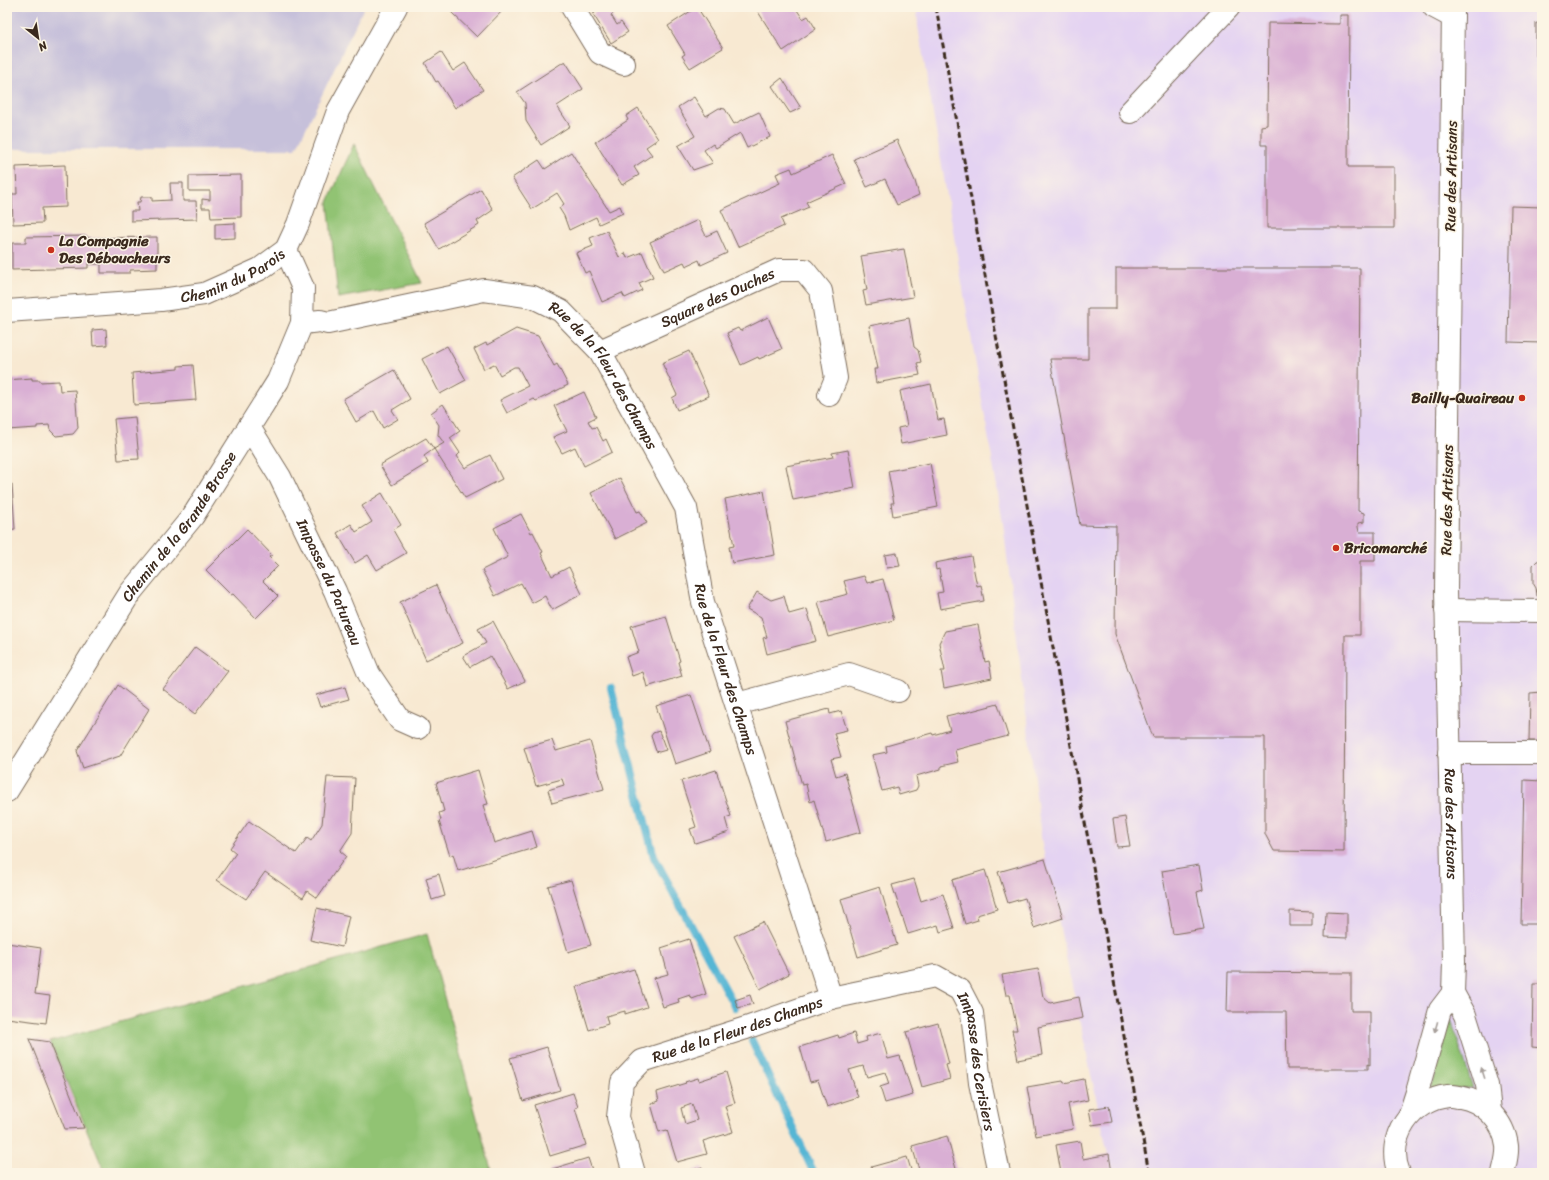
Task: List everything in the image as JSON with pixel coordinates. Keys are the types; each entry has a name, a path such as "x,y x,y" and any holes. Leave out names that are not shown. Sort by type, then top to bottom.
{"street":[{"name":"Chemin du Parois","path":"7,310 161,300 204,294 260,269 286,250 298,224 338,111 396,7"},
{"path":"572,7 600,53 624,64"},
{"path":"1130,112 1229,7"},
{"name":"Rue des Artisans","path":"1446,10 1446,610 1454,962 1453,993"},
{"name":"Chemin de la Grande Brosse","path":"7,791 130,593 194,516 278,381 302,323 303,288 286,250"},
{"name":"Square des Ouches","path":"600,351 779,270 804,270 821,291 836,378 829,395"},
{"name":"Rue de la Fleur des Champs","path":"302,323 328,323 484,290 533,297 562,311 600,351 686,508 703,602 831,998 746,1028 642,1061 622,1082 618,1117 634,1173"},
{"name":"Impasse du Patureau","path":"249,427 280,477 336,591 369,674 400,720 418,728"},
{"path":"1446,610 1542,611"},
{"path":"737,704 849,674 898,691"},
{"path":"1449,753 1542,753"},
{"name":"Impasse des Cerisiers","path":"831,998 935,976 960,990 972,1014 980,1083 999,1173"},
{"path":"1410,1114 1440,1010 1453,993 1465,1015 1487,1085 1490,1111"},
{"path":"1399,1173 1395,1156 1396,1141 1401,1126 1410,1114 1428,1101 1449,1096 1471,1099 1490,1111 1498,1121 1504,1133 1507,1147 1503,1173"}],"shaded area":[{"path":"7,7 364,7 296,149 7,149"},
{"path":"917,7 1542,7 1542,1173 1112,1173 1042,844 1003,523 918,26"}],"green space":[{"path":"354,144 422,283 338,298 328,202"},
{"path":"427,934 492,1173 105,1173 50,1042"},
{"path":"1451,1019 1473,1088 1431,1089"}],"building":[{"path":"455,7 506,7 477,37 451,12"},
{"path":"592,7 618,7 619,9 611,15 617,25 621,22 628,32 611,43 593,14 595,13"},
{"path":"697,7 723,48 690,68 682,56 685,54 668,26"},
{"path":"755,7 795,7 803,19 808,16 816,29 783,51"},
{"path":"1340,15 1349,15 1348,167 1394,167 1394,228 1267,228 1267,145 1261,145 1261,126 1267,125 1268,23 1340,24"},
{"path":"1536,23 1542,24 1542,57 1536,56"},
{"path":"441,52 453,71 465,63 483,90 455,108 438,81 436,82 425,63"},
{"path":"565,61 583,89 557,106 570,126 541,145 526,121 525,103 517,92"},
{"path":"782,78 801,108 790,113 772,86"},
{"path":"694,97 706,116 719,108 725,109 734,124 759,112 770,137 747,148 740,133 716,148 713,144 704,150 713,163 693,170 678,146 695,136 678,107"},
{"path":"638,108 658,139 646,147 652,155 634,167 639,175 622,185 595,142 628,120 626,116"},
{"path":"897,140 915,181 919,195 897,205 885,179 867,187 854,159"},
{"path":"571,152 609,211 620,206 623,213 599,224 596,217 569,230 564,216 559,208 564,204 557,193 532,209 512,178 539,160 545,169"},
{"path":"832,155 846,184 806,202 809,207 781,219 784,226 738,247 721,210 780,183 776,174 791,168 793,173"},
{"path":"65,165 66,207 42,208 43,223 13,224 12,194 17,194 16,167"},
{"path":"241,175 241,217 211,218 210,208 202,208 202,199 210,200 210,191 189,191 189,176"},
{"path":"170,183 183,183 183,201 196,201 197,219 131,221 131,211 138,211 137,202 140,202 141,197 152,197 152,201 171,200"},
{"path":"481,189 493,210 477,221 479,225 439,249 424,223"},
{"path":"1511,206 1542,207 1542,343 1508,342"},
{"path":"698,220 706,236 717,231 727,253 701,265 699,260 686,266 684,262 664,271 650,242"},
{"path":"235,223 235,238 215,239 215,224"},
{"path":"607,231 619,257 625,253 627,258 642,252 653,277 639,283 642,290 625,298 622,293 602,302 589,271 585,273 576,253 593,246 590,238"},
{"path":"87,236 87,238 157,237 157,269 130,270 130,273 101,273 101,264 88,264 88,268 12,270 12,243 26,243 26,237"},
{"path":"904,249 913,297 866,305 863,291 867,290 861,256"},
{"path":"1116,268 1360,268 1358,511 1364,513 1364,522 1358,523 1358,527 1359,532 1375,532 1375,561 1360,561 1360,635 1345,635 1344,852 1274,851 1265,834 1265,737 1153,737 1115,634 1116,526 1080,525 1050,359 1088,359 1088,309 1116,309"},
{"path":"768,317 782,349 759,359 758,357 741,365 727,333 738,328 740,331"},
{"path":"909,318 914,347 918,350 921,362 917,363 920,375 876,383 874,369 878,369 869,326"},
{"path":"106,329 107,345 93,346 92,330"},
{"path":"516,329 538,336 554,366 557,364 568,385 536,401 534,399 507,413 500,400 528,386 518,367 514,367 500,375 494,364 484,369 474,349 486,343 487,345"},
{"path":"447,346 466,380 440,394 422,359"},
{"path":"689,351 709,396 677,410 672,398 677,395 662,363"},
{"path":"193,365 196,400 134,405 132,373 178,369 178,366"},
{"path":"394,370 410,399 392,410 398,419 383,428 374,411 356,422 343,399"},
{"path":"32,378 32,380 40,380 40,382 59,381 60,391 75,390 78,428 73,434 56,436 50,430 49,425 37,426 37,428 7,430 7,380"},
{"path":"931,384 938,420 944,419 947,435 901,444 898,428 907,426 900,391"},
{"path":"584,392 596,417 588,421 592,428 596,427 603,441 606,439 612,452 584,466 575,447 562,453 553,437 567,431 554,406"},
{"path":"443,404 460,431 450,438 460,453 457,456 465,468 490,455 502,479 465,498 434,449 444,443 438,435 439,425 431,413"},
{"path":"135,417 139,459 118,460 114,419"},
{"path":"426,438 434,449 424,456 428,463 392,485 380,465"},
{"path":"848,450 855,488 793,500 786,466 833,457 832,453"},
{"path":"930,463 938,507 893,516 891,503 894,503 888,471"},
{"path":"620,478 637,512 640,511 647,523 615,539 591,493"},
{"path":"12,484 15,529 7,530 7,485"},
{"path":"764,491 775,555 732,563 729,547 734,546 725,499"},
{"path":"382,493 401,525 393,530 406,553 377,570 368,555 355,563 337,533 351,524 356,532 372,522 362,506"},
{"path":"521,514 531,533 533,532 543,552 541,553 552,576 569,567 582,594 552,610 545,596 532,603 521,583 495,596 482,570 508,557 494,528"},
{"path":"247,529 272,555 269,557 278,566 263,581 278,596 256,618 233,594 231,595 206,570"},
{"path":"897,553 900,566 887,568 885,555"},
{"path":"971,556 977,586 981,585 984,601 940,609 937,593 943,592 939,569 936,570 935,563"},
{"path":"1542,560 1542,597 1537,596 1536,588 1533,583 1533,565 1537,561"},
{"path":"864,576 867,583 883,579 894,620 828,637 818,602 848,594 844,581"},
{"path":"436,585 463,643 426,660 400,602"},
{"path":"757,592 771,600 784,596 789,614 807,609 816,641 767,654 763,638 767,637 761,617 747,609"},
{"path":"666,616 680,661 678,662 682,676 647,687 643,672 632,676 626,657 639,652 631,626"},
{"path":"493,621 525,681 508,689 490,656 470,667 463,656 486,643 478,629"},
{"path":"978,625 985,662 989,661 992,678 944,688 941,671 945,671 939,643 945,631"},
{"path":"195,647 228,671 195,714 163,689"},
{"path":"118,685 149,709 120,756 83,768 77,751"},
{"path":"345,687 349,699 320,707 316,695"},
{"path":"1542,692 1542,741 1529,741 1530,693"},
{"path":"691,695 710,752 675,764 656,706"},
{"path":"998,704 1008,736 955,750 958,762 941,766 941,769 916,776 918,786 916,790 899,795 897,787 882,791 872,755 887,752 886,746 932,733 933,735 950,730 946,716"},
{"path":"829,709 830,714 841,711 847,730 834,733 841,757 831,759 836,776 845,773 861,832 826,842 814,800 810,802 806,784 802,785 785,721"},
{"path":"659,731 666,750 659,752 656,751 651,736 653,733"},
{"path":"552,740 556,751 590,741 604,789 552,803 548,790 564,785 562,779 536,786 524,748"},
{"path":"478,770 488,804 483,805 494,843 532,831 537,847 458,871 453,854 450,856 439,821 441,820 439,813 444,811 436,783"},
{"path":"716,770 731,816 725,818 729,832 695,843 690,829 696,827 681,781"},
{"path":"327,777 355,778 352,833 340,851 346,856 317,898 307,891 303,898 301,897 265,872 246,899 217,880 236,853 230,848 249,821 296,853 307,838 311,841 322,824"},
{"path":"1524,780 1542,781 1542,924 1521,924"},
{"path":"1125,817 1130,846 1117,847 1113,819"},
{"path":"1045,859 1063,918 1034,928 1025,898 1008,903 998,872"},
{"path":"1199,865 1203,890 1197,892 1204,929 1173,934 1162,871"},
{"path":"985,870 997,909 977,915 978,920 965,924 952,880"},
{"path":"439,874 445,896 432,900 426,878"},
{"path":"914,879 921,901 943,894 954,928 940,932 938,925 908,934 892,885"},
{"path":"571,880 591,945 568,952 548,886"},
{"path":"880,887 897,945 858,957 841,899"},
{"path":"317,908 349,916 342,947 310,940"},
{"path":"1290,911 1312,912 1312,926 1290,926"},
{"path":"1326,912 1347,913 1347,938 1325,937"},
{"path":"763,922 789,974 760,989 734,936"},
{"path":"689,939 706,994 692,999 690,995 678,999 679,1002 663,1007 654,978 668,974 661,948"},
{"path":"7,943 41,948 35,994 50,996 46,1023 7,1018"},
{"path":"634,969 647,1007 625,1014 625,1011 606,1016 608,1024 589,1030 576,987"},
{"path":"1038,969 1043,997 1050,1003 1079,997 1083,1018 1038,1027 1042,1055 1018,1060 1012,1030 1017,1030 1010,995 1006,995 1002,975"},
{"path":"1228,972 1351,973 1351,1011 1370,1011 1370,1065 1368,1064 1368,1069 1287,1069 1286,1012 1227,1012"},
{"path":"1533,984 1542,984 1542,1048 1532,1047"},
{"path":"750,995 753,1004 738,1008 735,1000"},
{"path":"938,1023 949,1064 946,1065 950,1079 922,1087 906,1032"},
{"path":"854,1033 857,1044 867,1041 866,1037 881,1033 888,1059 900,1056 913,1095 885,1103 880,1087 889,1084 885,1072 867,1077 863,1066 849,1070 858,1097 827,1107 818,1080 810,1082 800,1047 838,1035 839,1038"},
{"path":"29,1039 50,1042 84,1128 65,1129"},
{"path":"547,1047 560,1090 523,1101 510,1058"},
{"path":"726,1072 735,1103 725,1106 733,1132 703,1141 707,1154 677,1162 667,1130 659,1132 651,1104 659,1101 657,1092 698,1078 699,1081","holes":["692,1104 697,1120 685,1124 681,1108"]},
{"path":"1084,1079 1088,1100 1068,1104 1073,1129 1036,1136 1027,1087"},
{"path":"573,1093 578,1107 575,1108 586,1145 550,1156 534,1105"},
{"path":"1109,1106 1112,1122 1092,1125 1089,1109"},
{"path":"947,1136 956,1169 960,1169 961,1173 920,1173 912,1146"},
{"path":"1080,1141 1083,1159 1109,1154 1112,1173 1061,1173 1056,1145"},
{"path":"907,1157 912,1173 873,1173 871,1167"},
{"path":"588,1158 593,1173 550,1173 549,1170"},
{"path":"702,1167 704,1173 685,1173"}],"waterway":[{"path":"611,688 654,857 735,1007"},
{"path":"752,1041 814,1173"}],"railway":[{"path":"936,7 1149,1173"}],"place":[{"name":"La Compagnie Des Déboucheurs","path":"51,250"},
{"name":"Bailly-Quaireau","path":"1522,398"},
{"name":"Bricomarché","path":"1336,548"}]}
